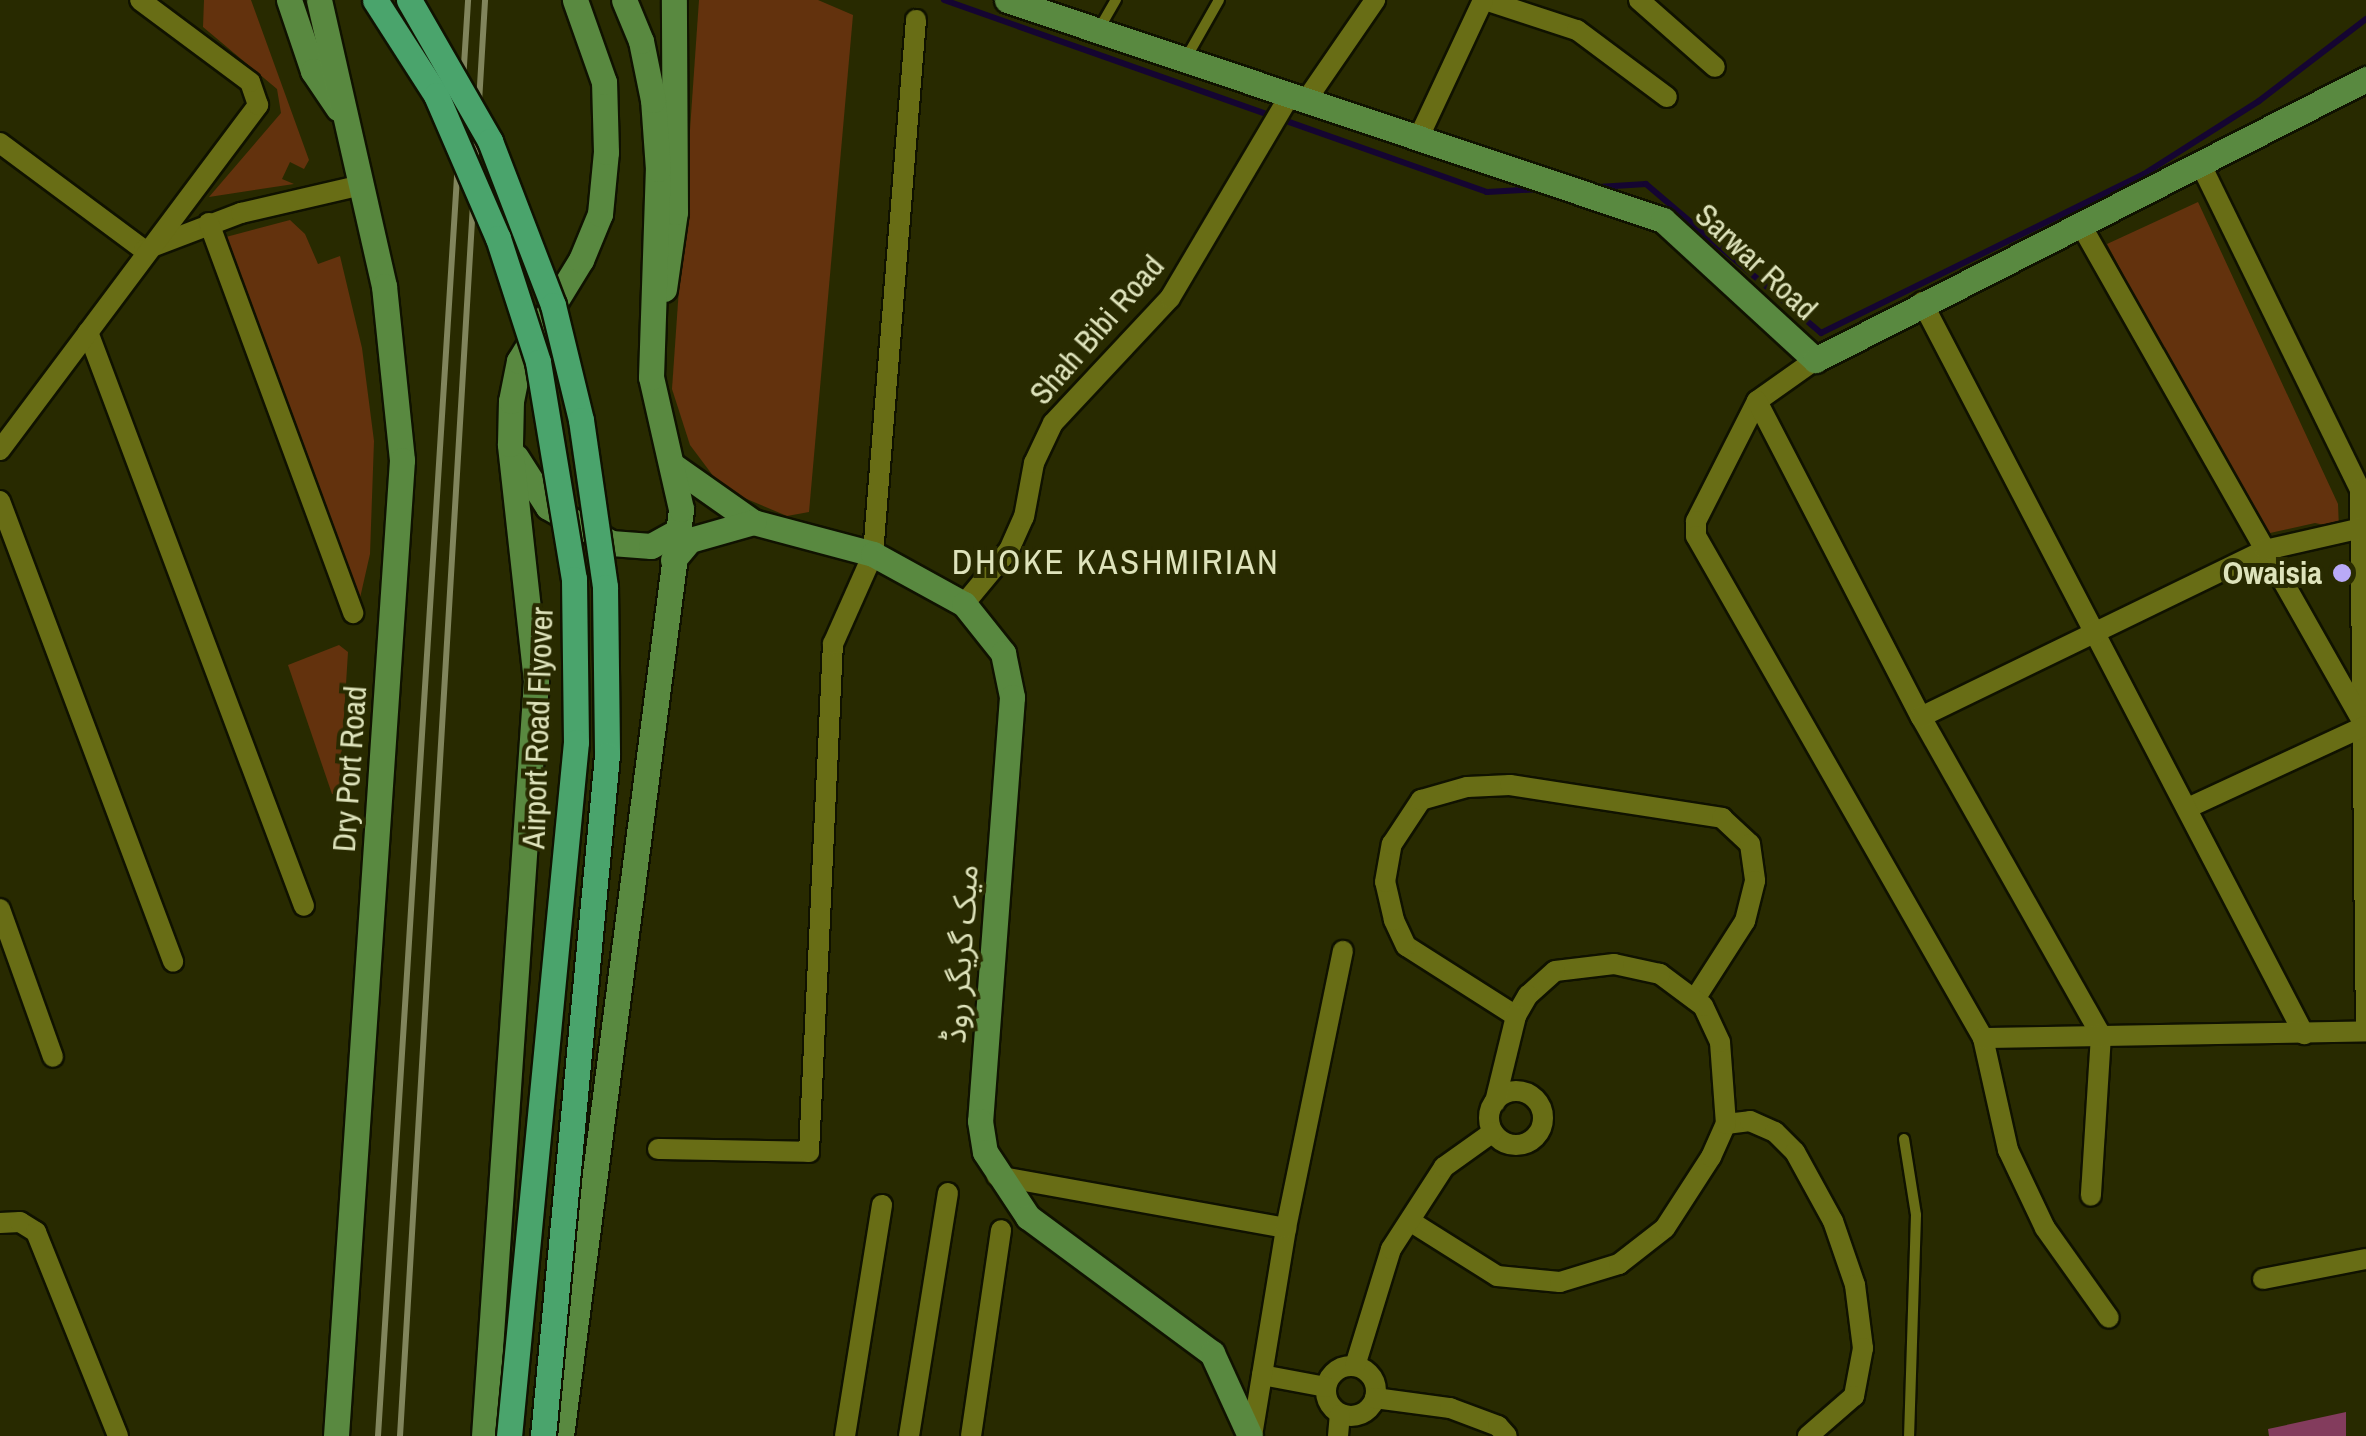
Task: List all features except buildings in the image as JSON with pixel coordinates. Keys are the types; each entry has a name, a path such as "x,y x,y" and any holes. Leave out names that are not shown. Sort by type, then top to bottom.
{"main road":[{"name":"Airport Road Flyover","path":"374,0 436,95 498,238 538,362 574,579 576,742 509,1436"},
{"name":"Airport Road Flyover","path":"408,0 490,141 553,305 581,420 604,587 607,755 543,1436"}],"street":[{"path":"0,450 144,250 258,105 250,82 140,0"},
{"path":"289,0 313,71 342,112"},
{"name":"Dry Port Road","path":"319,0 396,355 402,460 336,1436"},
{"path":"484,1436 536,681 510,444 519,361 581,260 600,214 604,82 575,0"},
{"path":"562,1436 678,531 650,347 658,169 648,68 624,0"},
{"path":"661,0 673,28"},
{"path":"650,347 675,212 674,0"},
{"name":"Sarwar Road","path":"1007,0 1663,220 1815,360 2366,78"},
{"name":"Shah Bibi Road","path":"964,604 1009,550 1024,517 1034,462 1053,423 1170,298 1297,100 1375,0"},
{"path":"1418,139 1484,0 1577,30 1668,96"},
{"path":"1639,0 1715,66"},
{"path":"658,1149 809,1152 833,644 873,554 916,20"},
{"path":"604,82 648,68"},
{"path":"0,144 144,250"},
{"path":"1983,1038 2366,1031 2364,527 2360,490 2200,163"},
{"path":"144,250 208,223 362,185"},
{"path":"208,223 352,613"},
{"path":"2081,225 2365,726"},
{"path":"1922,302 2190,808 2304,1034"},
{"path":"88,332 304,906"},
{"path":"1815,360 1757,401 1696,521 1696,536 1983,1038 2008,1150 2045,1228 2110,1318"},
{"path":"1757,401 1922,717 2101,1035 2091,1196"},
{"path":"510,444 548,507 577,526 630,548 652,546 678,531"},
{"name":"میک گریگر روڈ","path":"670,464 753,522 873,554 964,604 1002,653 1012,697 980,1121 997,1176 1028,1218 1212,1353 1251,1436"},
{"path":"0,501 173,962"},
{"path":"674,560 690,540 753,522"},
{"path":"1922,717 2265,550 2364,527"},
{"path":"2190,808 2365,726"},
{"path":"1516,1016 1406,946 1394,920 1385,882 1392,844 1422,800 1467,787 1510,785 1722,818 1750,844 1755,881 1745,921 1695,999"},
{"path":"0,910 53,1057"},
{"path":"1251,1436 1286,1228 1343,951"},
{"path":"1355,1366 1390,1250 1413,1223 1444,1168 1493,1132 1495,1102 1516,1016 1528,995 1556,972 1614,964 1660,974 1695,999 1720,1042 1726,1124 1695,1188 1665,1228 1604,1269 1560,1282 1497,1276 1413,1223"},
{"path":"1493,1132 1506,1144 1524,1144 1542,1124 1540,1106 1528,1094 1510,1092 1495,1102"},
{"path":"1726,1124 1750,1122 1774,1132 1795,1152 1833,1221 1855,1285 1863,1348 1854,1396 1808,1436"},
{"path":"997,1176 1286,1228"},
{"path":"909,1436 948,1193"},
{"path":"844,1436 882,1204"},
{"path":"0,1223 20,1222 36,1232 118,1436"},
{"path":"971,1436 1001,1230"},
{"path":"2263,1279 2366,1258"},
{"path":"1355,1366 1374,1381 1375,1398 1365,1412 1339,1425 1328,1403 1326,1387 1333,1373 1355,1366"},
{"path":"1262,1375 1326,1387"},
{"path":"1375,1398 1450,1408 1498,1426 1507,1436"}],"lane":[{"path":"1097,33 1116,0"},
{"path":"1184,62 1219,0"},
{"path":"1904,1139 1916,1216 1909,1436"}],"shaded area":[{"path":"204,0 251,0 309,160 304,169 290,162 282,179 294,184 209,197 281,113 277,89 203,27"},
{"path":"699,0 818,0 853,15 809,512 787,516 723,489 690,445 672,389"},
{"path":"2198,202 2338,504 2339,528 2315,523 2261,535 2107,244"},
{"path":"290,220 305,234 318,264 340,256 362,348 374,441 370,554 360,598 226,237"},
{"path":"339,645 348,652 339,794 332,794 288,665"}],"waterway":[{"path":"944,0 1487,192 1541,189"},
{"path":"1598,187 1646,184 1821,333 2144,174 2259,101 2366,19"}],"railway":[{"path":"378,1436 468,0"},
{"path":"400,1436 485,0"}],"place":[{"name":"Owaisia","path":"2342,573"}],"district":[{"name":"DHOKE KASHMIRIAN","path":"1116,562"}]}
